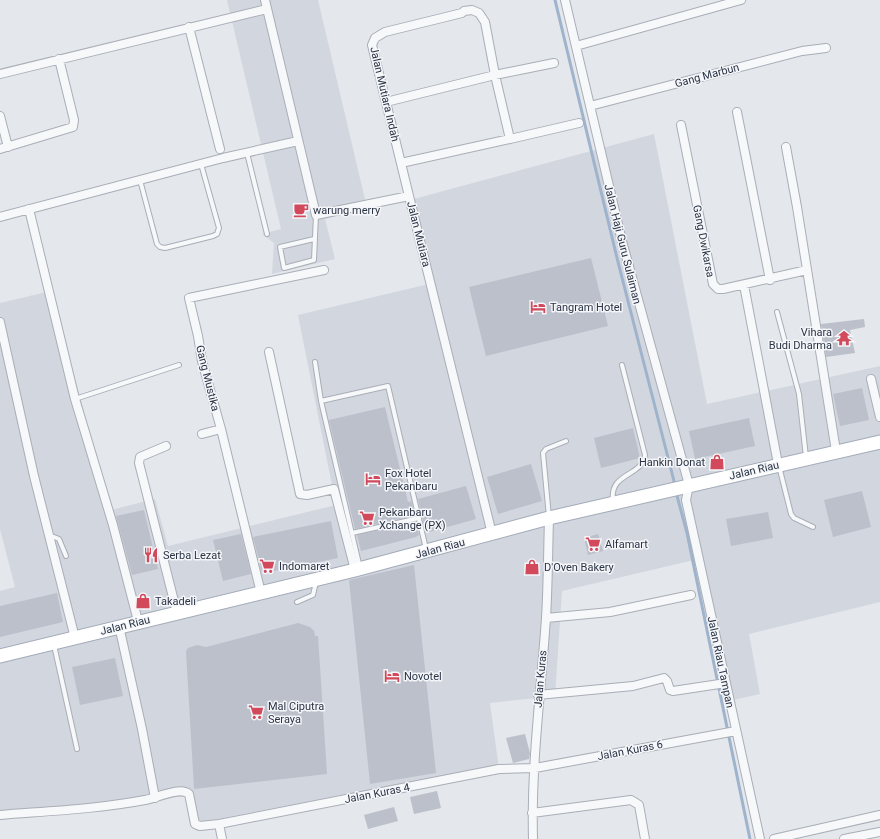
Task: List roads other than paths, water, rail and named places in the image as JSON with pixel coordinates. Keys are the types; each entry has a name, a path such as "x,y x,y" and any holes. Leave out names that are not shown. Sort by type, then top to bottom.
{"main road":[{"name":"Jalan Riau","path":"0,656 138,621 261,593 426,552 549,518 778,464 880,442"}],"street":[{"path":"265,0 316,215"},
{"name":"Jalan Haji Guru Sulaiman","path":"565,0 622,241 687,486"},
{"path":"576,46 741,0"},
{"path":"0,74 267,9"},
{"name":"Jalan Mutiara Indah","path":"409,196 372,45 375,38 385,32 472,10 479,13 485,22 495,75"},
{"path":"189,27 220,149"},
{"name":"Gang Marbun","path":"590,106 802,51 826,48"},
{"path":"0,116 4,148 73,127 74,120 59,59"},
{"path":"386,102 495,75 554,63"},
{"path":"495,75 510,139"},
{"path":"737,112 770,280"},
{"path":"401,163 579,123"},
{"name":"Gang Dwikarsa","path":"681,125 713,284 718,289 770,280 807,270"},
{"path":"0,217 247,152 298,141"},
{"path":"786,147 836,451"},
{"name":"Jalan Mutiara","path":"316,215 409,196 492,534"},
{"path":"29,209 75,399 113,525 138,621"},
{"name":"Gang Mustika","path":"261,593 221,429 202,361 190,297 324,270"},
{"path":"744,285 778,464"},
{"path":"0,322 48,535 75,638"},
{"path":"269,352 300,494 307,495 334,489 358,569"},
{"path":"871,379 880,417"},
{"path":"202,434 221,429"},
{"path":"166,446 144,454 140,457 139,463 177,613"},
{"name":"Jalan Riau Tampan","path":"687,486 686,500 760,839"},
{"name":"Jalan Kuras","path":"533,839 532,813 538,695 546,618 549,518"},
{"path":"546,618 610,612 691,595"},
{"path":"0,815 107,806 155,798 142,729 119,626"},
{"path":"538,695 633,686 664,678 667,681 670,690 673,691 726,683"},
{"name":"Jalan Kuras 6","path":"535,768 736,731"},
{"name":"Jalan Kuras 4","path":"155,798 174,793 186,792 189,794 196,826 219,824 499,769 535,768"},
{"path":"532,813 631,800 639,805 645,839"},
{"path":"774,839 880,815"},
{"path":"219,824 222,839"},
{"path":"844,839 880,832"}],"lane":[{"path":"247,152 267,234"},
{"path":"140,180 157,244 160,247 165,248 213,236 217,234 219,228 201,164"},
{"path":"314,238 280,248 284,268 314,260 316,215"},
{"path":"777,312 799,394 806,458"},
{"path":"315,362 321,401 352,534 358,569"},
{"path":"75,399 179,365"},
{"path":"613,504 613,487 618,481 640,465 645,455 622,365"},
{"path":"321,401 388,386 426,552"},
{"path":"549,518 543,453 546,449 566,441"},
{"path":"778,464 791,514 794,518 813,527"},
{"path":"352,534 419,518"},
{"path":"48,535 59,539 66,556"},
{"path":"297,602 313,595 317,579"},
{"path":"54,643 77,748"}],"waterway":[{"path":"555,0 617,258 675,485"},
{"path":"676,492 687,533 750,839"}],"place":[{"name":"warung merry","path":"301,210"},
{"name":"Tangram Hotel","path":"538,307"},
{"name":"Vihara Budi Dharma","path":"844,338"},
{"name":"Hankin Donat","path":"717,462"},
{"name":"Fox Hotel Pekanbaru","path":"373,479"},
{"name":"Pekanbaru Xchange (PX)","path":"367,518"},
{"name":"Alfamart","path":"593,544"},
{"name":"Serba Lezat","path":"151,555"},
{"name":"Indomaret","path":"267,566"},
{"name":"D'Oven Bakery","path":"532,567"},
{"name":"Takadeli","path":"143,601"},
{"name":"Novotel","path":"392,676"},
{"name":"Mal Ciputra Seraya","path":"256,712"}]}
